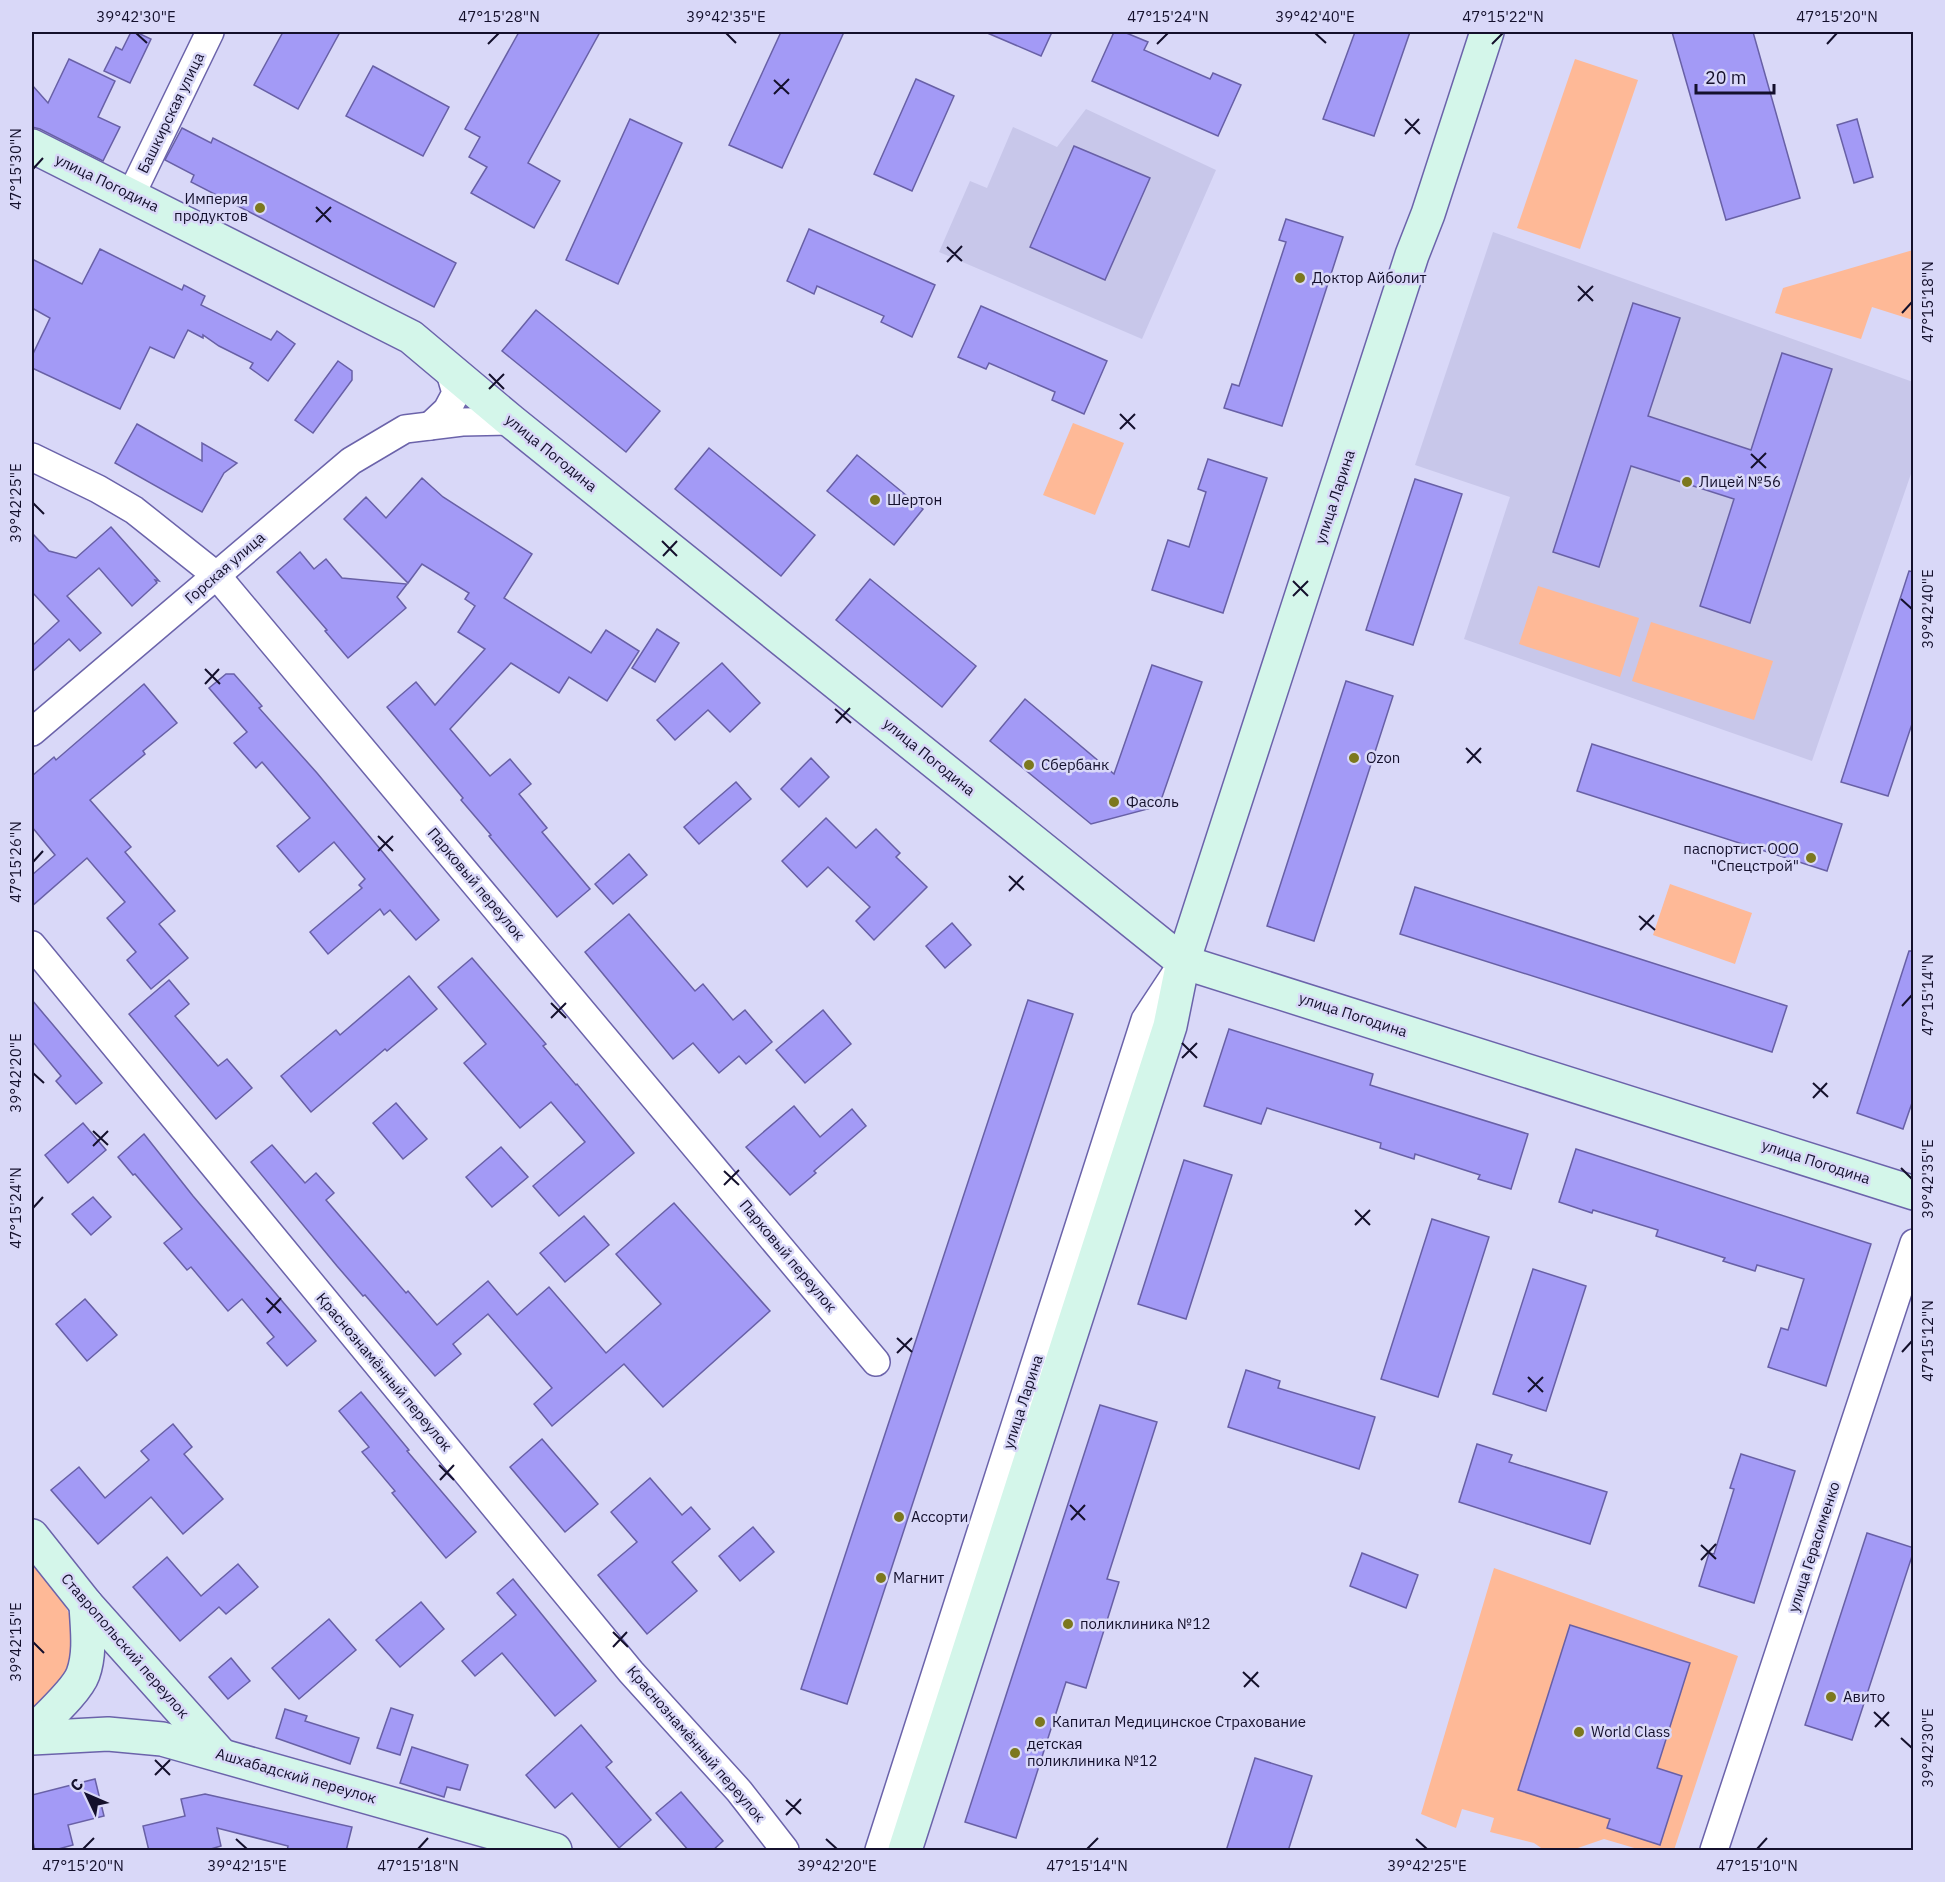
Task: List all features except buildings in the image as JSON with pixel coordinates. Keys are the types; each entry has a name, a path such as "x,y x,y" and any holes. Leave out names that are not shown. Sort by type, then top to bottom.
{"street":[{"name":"Башкирская улица","path":"131,195 210,32"},
{"name":"улица Ларина","path":"905,1851 1170,1026 1183,962 1412,255 1428,214 1487,32"},
{"name":"улица Погодина","path":"32,146 411,337 511,421 1183,962 1914,1193"},
{"path":"430,426 447,410 456,393 449,369"},
{"name":"Горская улица","path":"32,732 351,461 405,429 462,422 511,421"},
{"name":"Парковый переулок","path":"32,457 98,489 134,510 217,576 876,1362"},
{"name":"Краснознамённый переулок","path":"32,945 624,1663 739,1791 785,1851"},
{"name":"улица Ларина","path":"879,1851 1145,1020 1183,962"},
{"name":"улица Герасименко","path":"1714,1851 1914,1243"},
{"name":"Ставропольский переулок","path":"32,1536 86,1604 221,1755"},
{"path":"32,1733 83,1676 87,1656 86,1604"},
{"name":"Ашхабадский переулок","path":"32,1738 108,1734 162,1739 555,1851"}],"shaded area":[{"path":"1575,59 1638,80 1580,249 1517,228"},
{"path":"1086,109 1216,170 1142,339 939,252 970,181 987,188 1013,127 1057,147"},
{"name":"Лицей №56","path":"1493,232 1913,382 1913,468 1812,761 1464,639 1510,497 1415,465"},
{"path":"1913,250 1913,320 1872,307 1861,339 1775,313 1783,288"},
{"path":"1073,423 1124,443 1095,515 1043,495"},
{"path":"1538,586 1639,618 1620,677 1519,644"},
{"path":"1651,622 1773,661 1754,720 1632,681"},
{"path":"1670,884 1752,913 1735,964 1653,935"},
{"path":"32,1564 63,1602 73,1621 77,1659 32,1729"},
{"name":"World Class","path":"1494,1568 1738,1656 1674,1850 1641,1850 1604,1839 1572,1850 1544,1850 1534,1843 1490,1832 1494,1818 1462,1809 1456,1828 1421,1814"}],"place":[{"name":"Империя продуктов","path":"260,208"},
{"name":"Доктор Айболит","path":"1300,278"},
{"name":"Лицей №56","path":"1687,482"},
{"name":"Шертон","path":"875,500"},
{"name":"Ozon","path":"1354,758"},
{"name":"Сбербанк","path":"1029,765"},
{"name":"Фасоль","path":"1114,802"},
{"name":"паспортист ООО \"Спецстрой\"","path":"1811,858"},
{"name":"Ассорти","path":"899,1517"},
{"name":"Магнит","path":"881,1578"},
{"name":"поликлиника №12","path":"1068,1624"},
{"name":"Авито","path":"1831,1697"},
{"name":"Капитал Медицинское Страхование","path":"1040,1722"},
{"name":"World Class","path":"1579,1732"},
{"name":"детская поликлиника №12","path":"1015,1753"}]}
